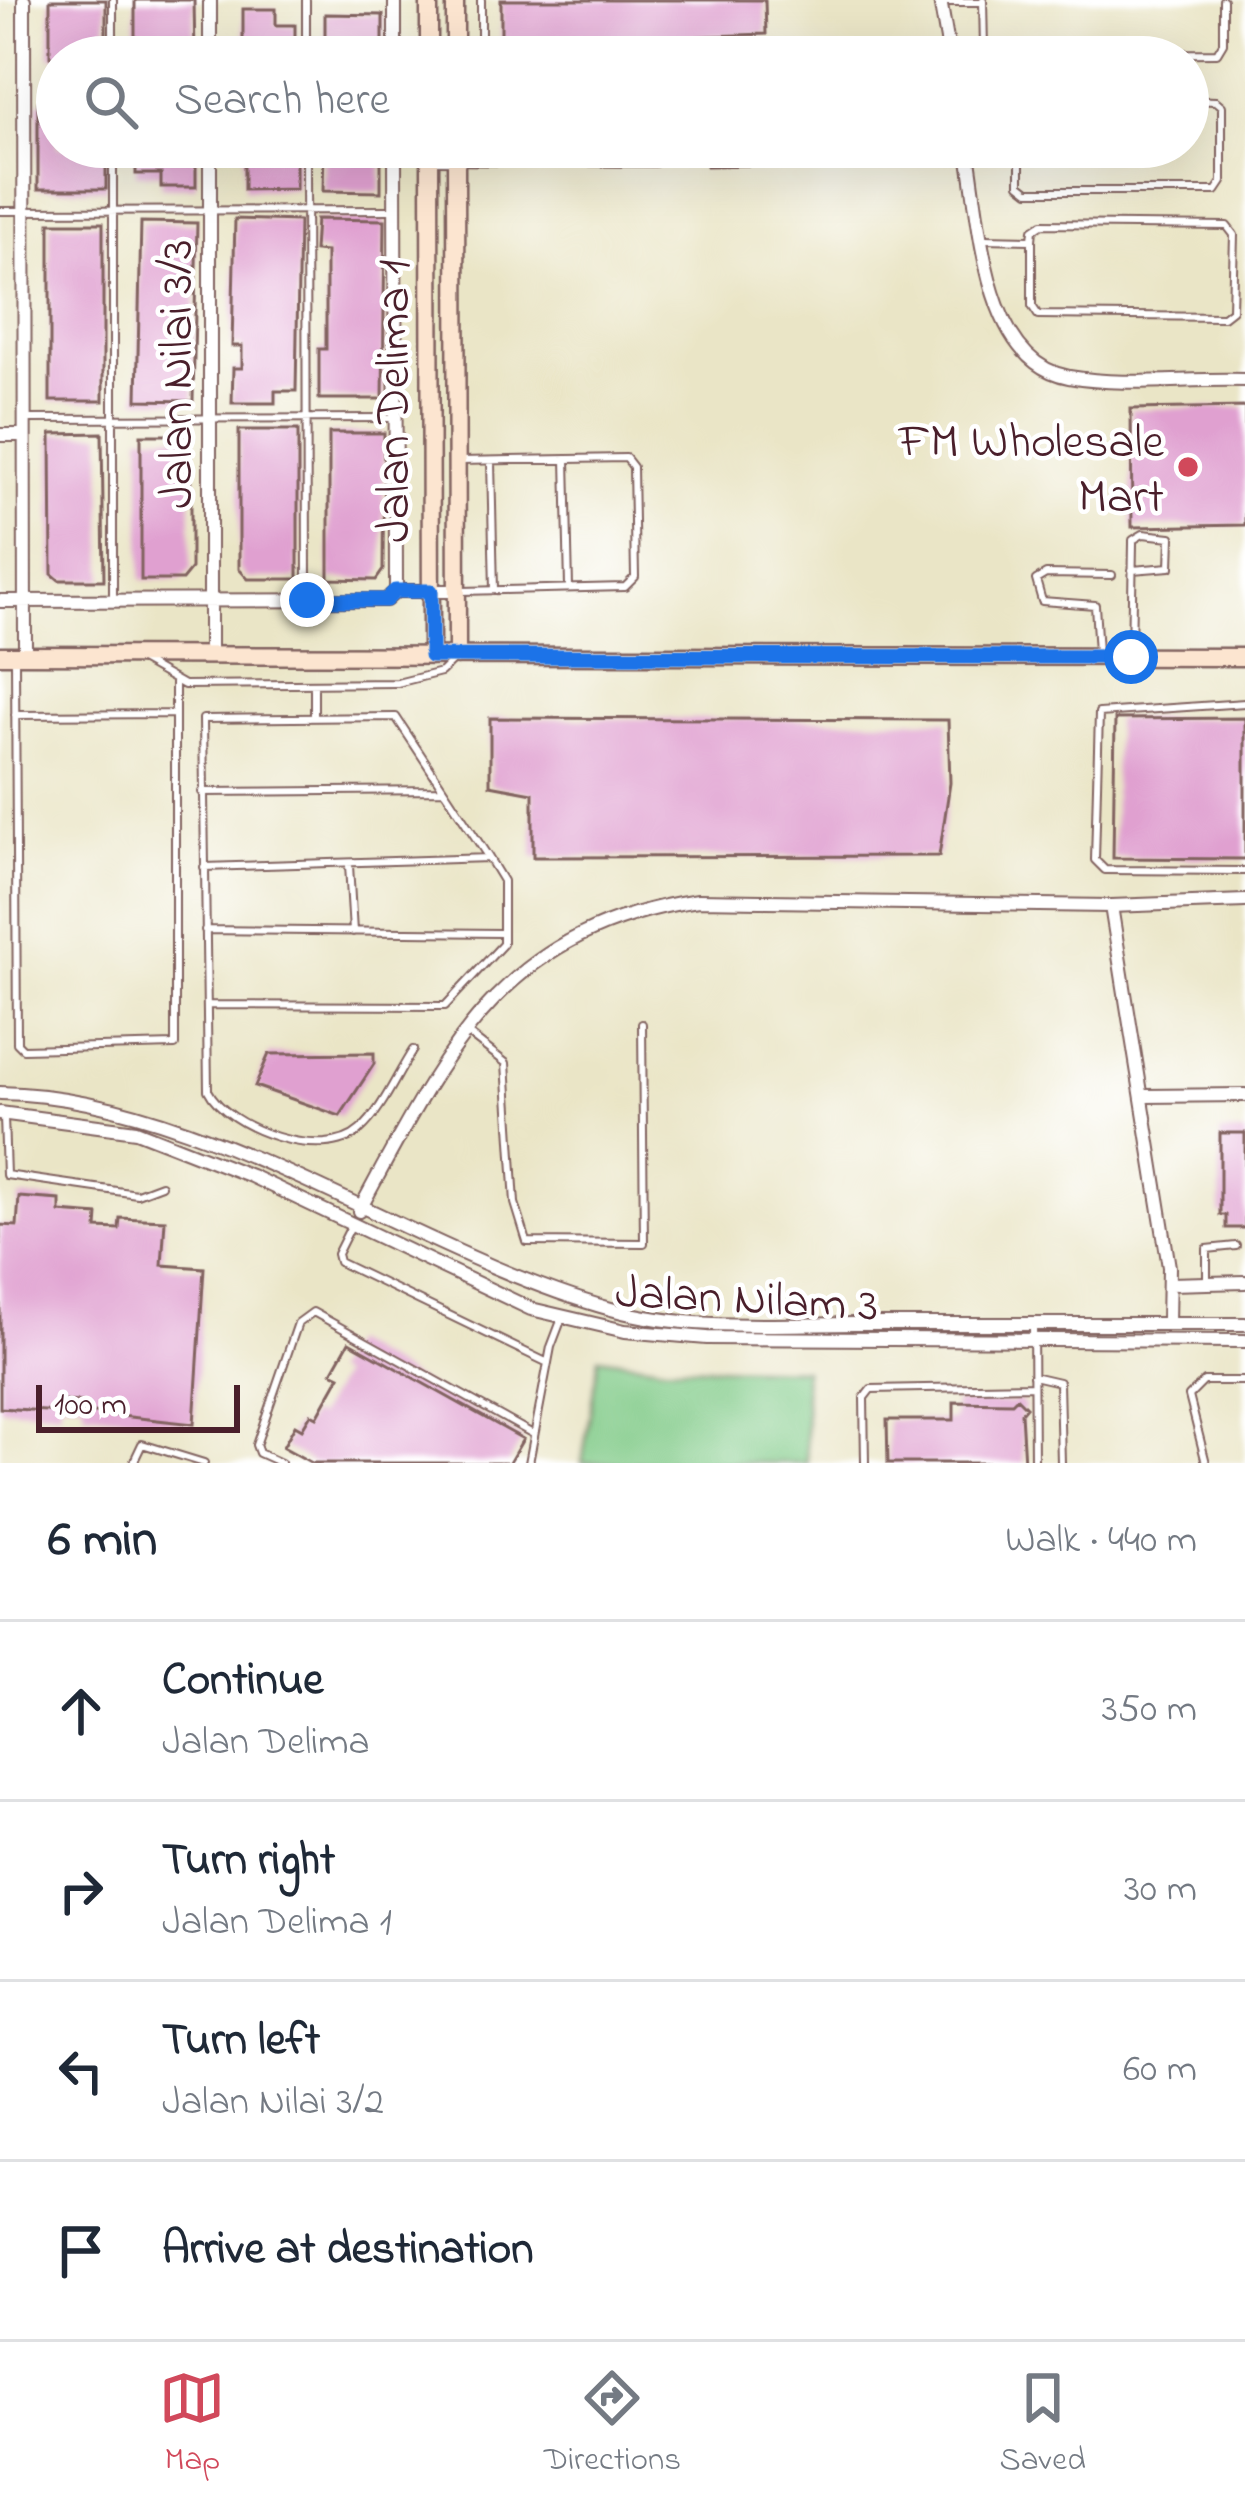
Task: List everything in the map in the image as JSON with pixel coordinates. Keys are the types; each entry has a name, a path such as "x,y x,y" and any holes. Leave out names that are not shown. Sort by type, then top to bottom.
{"street":[{"path":"24,0 24,601 13,655 1245,657"},
{"path":"210,0 210,36"},
{"path":"395,0 395,36"},
{"path":"429,0 429,36"},
{"path":"455,0 455,36"},
{"path":"940,1 946,36"},
{"name":"Jalan Nilai 3/3","path":"210,168 210,655"},
{"path":"0,601 386,600 395,591 395,168"},
{"name":"Jalan Delima 1","path":"430,168 431,656"},
{"name":"Jalan Delima 1","path":"456,168 457,656"},
{"path":"971,168 1004,328 1022,354 1046,370 1082,379 1245,380"},
{"path":"0,436 24,435"},
{"path":"395,591 457,591"},
{"path":"352,1223 436,1067 463,1030 512,979 555,948 649,907 698,900 1112,906 1245,902"},
{"path":"1112,906 1171,1284 1168,1324"},
{"name":"Jalan Nilam 3","path":"0,1093 76,1099 140,1114 362,1206 493,1271 618,1311 709,1324 1245,1324"},
{"path":"1145,1096 1245,1095"},
{"name":"Jalan Nilam 3","path":"2,1113 136,1131 352,1223 504,1298 562,1318 625,1331 707,1338 1245,1341"},
{"path":"1171,1284 1245,1282"}],"lane":[{"path":"112,0 113,36"},
{"path":"306,0 306,36"},
{"path":"481,0 481,36"},
{"path":"1209,54 1223,44 1223,0"},
{"path":"940,1 983,1 984,36"},
{"path":"1019,168 1019,181 1029,191 1216,191 1222,182 1222,106 1209,101"},
{"path":"113,168 113,600"},
{"path":"306,168 307,600"},
{"path":"0,211 395,210"},
{"path":"1042,224 1227,226 1234,235 1232,310 1223,317 1038,315 1032,306 1032,240 1033,230 1042,224"},
{"path":"984,239 1032,240"},
{"path":"24,418 396,418"},
{"path":"457,461 622,458 632,464 635,577 626,587 457,591"},
{"path":"566,459 569,589"},
{"path":"491,461 494,590"},
{"path":"1131,657 1132,570 1136,536 1171,537 1170,567 1132,570"},
{"path":"1098,657 1095,605 1042,601 1036,580 1046,574 1112,575"},
{"path":"13,655 17,1042 23,1048 175,1045 175,682"},
{"path":"133,655 175,682 314,684 397,682 441,672 457,656"},
{"path":"314,684 314,716"},
{"path":"1245,703 1099,713 1095,860 1105,870 1245,871"},
{"path":"15,715 175,714"},
{"path":"207,1005 445,1006 503,944 503,881 396,717 205,717 202,792 208,1090 214,1103 261,1131 320,1144 361,1130 413,1050"},
{"path":"202,792 444,790"},
{"path":"204,867 489,858"},
{"path":"350,865 353,932"},
{"path":"205,931 502,933"},
{"path":"463,1030 506,1063 515,1203 527,1242 644,1243 642,1024"},
{"path":"2,1113 3,1177 137,1194 160,1185"},
{"path":"352,1223 337,1254 339,1262 548,1363"},
{"path":"1208,1282 1207,1249 1236,1246"},
{"path":"281,1463 259,1453 256,1445 298,1323 313,1312 532,1434"},
{"path":"529,1463 548,1363 562,1318"},
{"path":"1033,1324 1034,1463"},
{"path":"1033,1376 1059,1382 1060,1463"},
{"path":"1205,1463 1189,1396 1204,1382 1245,1382"},
{"path":"865,1463 865,1398 871,1388 1034,1386"},
{"path":"133,1463 142,1444 204,1463"}],"green space":[{"path":"599,1357 660,1366 804,1369 807,1463 582,1463"}],"building":[{"path":"50,0 106,0 106,36 50,36"},
{"path":"135,0 194,0 195,36 135,36"},
{"path":"501,0 765,0 766,34 501,36"},
{"path":"243,9 276,9 276,25 295,25 295,36 243,36"},
{"path":"325,14 383,15 383,36 325,36"},
{"path":"38,168 106,168 106,189 38,189"},
{"path":"136,168 196,168 196,187 161,187 161,174 136,174"},
{"path":"244,168 296,168 296,189 244,190"},
{"path":"324,168 381,168 381,192 323,191"},
{"path":"235,219 299,221 296,391 275,391 275,403 232,403 233,368 242,368 242,346 232,346"},
{"path":"316,219 385,220 383,399 319,399 319,349 326,349 326,252 314,251"},
{"path":"141,222 197,223 193,401 137,400"},
{"path":"50,223 103,223 103,401 50,401"},
{"name":"FM Wholesale Mart","path":"1245,407 1245,525 1132,527 1131,409"},
{"path":"239,430 298,430 298,579 248,579 239,569"},
{"path":"102,433 104,580 59,580 52,574 51,434"},
{"path":"329,433 384,433 383,570 376,580 329,579"},
{"path":"141,435 191,435 191,569 182,580 141,580"},
{"path":"490,718 948,720 950,783 939,856 533,857 533,793 490,785"},
{"path":"1245,718 1245,859 1113,858 1115,719"},
{"path":"374,1053 374,1064 340,1116 255,1086 269,1054"},
{"path":"1220,1133 1245,1133 1245,1228 1226,1228 1226,1215 1220,1215"},
{"path":"19,1197 60,1200 60,1212 98,1215 97,1228 119,1229 120,1218 165,1220 162,1265 204,1268 194,1424 84,1412 82,1402 60,1401 60,1412 0,1408 0,1225 17,1226"},
{"path":"349,1342 523,1439 509,1463 312,1463 283,1447 295,1425 302,1429 311,1414 317,1417 340,1376 332,1372"},
{"path":"1017,1398 1026,1407 1021,1413 1024,1463 888,1463 887,1420 954,1420 954,1402 1012,1403"}],"place":[{"name":"FM Wholesale Mart","path":"1188,467"}],"route":[{"path":"307,600 386,600 395,591 431,591 431,656 1131,657"}]}
